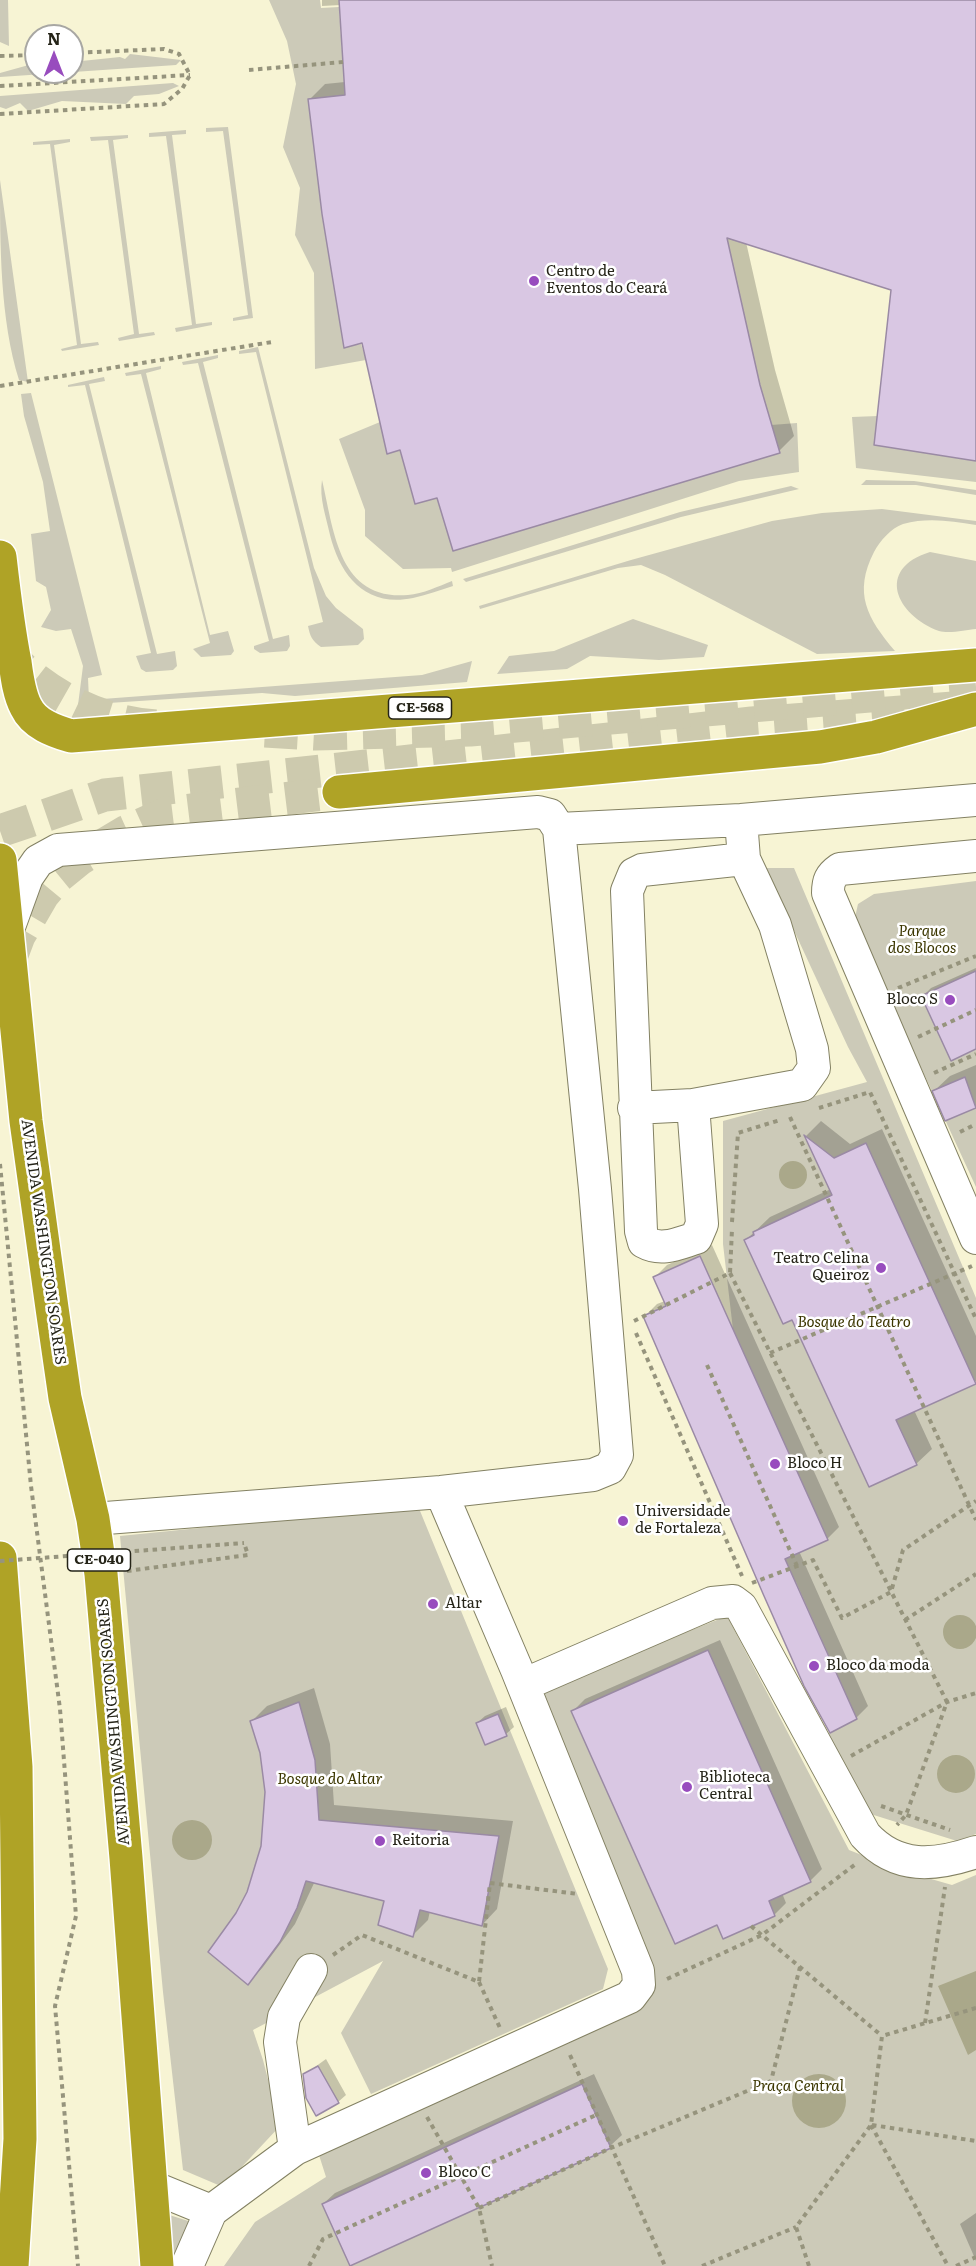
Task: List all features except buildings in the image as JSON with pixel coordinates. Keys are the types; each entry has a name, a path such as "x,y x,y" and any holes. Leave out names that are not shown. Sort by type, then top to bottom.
{"highway":[{"name":"CE-568","path":"0,557 8,623 19,685 26,708 36,720 54,731 71,736 976,664"},
{"path":"339,792 820,747 876,737 976,709"},
{"name":"AVENIDA WASHINGTON SOARES","path":"0,860 26,1121 65,1398 93,1519 101,1574 126,1858 157,2266"},
{"path":"0,1560 16,1767 20,2139 12,2266"},
{"path":"0,2251 1,2266"}],"lane":[{"path":"559,829 741,820 976,800"},
{"path":"6,935 27,877 38,861 58,850 538,812 550,815 559,829 595,1189 617,1455 610,1468 593,1475 441,1492 93,1519"},
{"path":"634,1108 693,1105 802,1085 814,1068 812,1049 775,925 744,859 741,820"},
{"path":"976,856 850,867 840,869 832,875 828,884 828,893 872,999 976,1238"},
{"path":"693,1105 702,1224 696,1238 664,1248 653,1247 645,1242 641,1231 634,1108 627,891 634,874 642,870 744,859"},
{"path":"187,2266 211,2211 295,2149 630,1997 639,1985 638,1971 609,1897 441,1492"},
{"path":"523,1685 712,1603 733,1601 741,1607 865,1835 877,1848 917,1863 962,1856"},
{"path":"295,2149 280,2042 284,2017 311,1970"},
{"path":"150,2186 211,2211"}],"path":[{"path":"84,52 164,49 179,54 190,75"},
{"path":"0,57 24,56"},
{"path":"249,70 343,62"},
{"path":"0,86 190,75"},
{"path":"0,114 164,104 182,90 190,75"},
{"path":"0,386 273,342"},
{"path":"872,999 976,956"},
{"path":"893,1048 976,1010"},
{"path":"908,1084 976,1054"},
{"path":"816,1109 870,1092 976,1319"},
{"path":"906,1815 947,1702 730,1273 738,1133 792,1116 976,1520"},
{"name":"AVENIDA WASHINGTON SOARES","path":"0,1160 31,1486 60,1709 76,1916 55,2006 78,2266"},
{"path":"770,1353 954,1272 976,1265"},
{"path":"730,1273 632,1323 746,1585 813,1560 842,1618 891,1592 903,1550 976,1501"},
{"path":"707,1365 797,1566"},
{"path":"0,1560 244,1543 248,1555 101,1574"},
{"path":"905,1620 976,1574"},
{"path":"842,1761 947,1702 976,1693"},
{"path":"926,2023 962,1856"},
{"path":"511,2050 479,1982 490,1883 609,1897"},
{"path":"751,1926 882,2036"},
{"path":"311,1970 362,1935 479,1982"},
{"path":"479,2208 611,2148 771,2081 800,1967"},
{"path":"882,2036 976,2008"},
{"path":"702,2266 796,2227 872,2125 882,2036"},
{"path":"570,2055 665,2266"},
{"path":"309,2266 323,2239 596,2115"},
{"path":"427,2116 479,2208 492,2266"},
{"path":"872,2125 976,2141"},
{"path":"872,2125 948,2266"},
{"path":"796,2227 809,2266"},
{"path":"956,2266 976,2257"}],"green space":[{"path":"0,0 8,0 9,46 0,42"},
{"path":"269,0 320,0 321,8 339,7 345,95 308,99 322,214 344,347 361,344 366,360 315,369 314,273 295,235 300,188 283,147 296,84 287,41"},
{"path":"130,54 181,60 176,65 84,71 84,61 120,57 125,59"},
{"path":"24,66 24,75 0,77 0,73"},
{"path":"173,83 179,86 159,94 134,96 126,104 62,101 28,111 20,103 6,109 0,107 0,96"},
{"path":"228,127 253,318 233,321 233,318 248,315 223,131 206,132 206,128"},
{"path":"186,130 186,134 172,135 196,324 212,322 212,325 176,332 175,328 192,325 166,136 149,137 149,133"},
{"path":"128,135 128,138 113,140 139,334 154,332 155,335 119,341 118,338 134,334 108,140 91,141 90,137"},
{"path":"70,139 70,142 54,145 81,344 98,342 99,345 62,351 61,349 77,345 50,144 33,145 33,142"},
{"path":"0,180 28,382 19,380 8,333 2,282"},
{"path":"258,347 314,568 326,596 336,608 363,629 364,639 358,645 321,647 313,640 310,633 308,626 323,622 256,352 239,354 239,351"},
{"path":"218,355 218,358 203,362 273,639 289,635 290,646 287,651 260,653 254,649 254,646 269,641 198,363 183,365 182,362"},
{"path":"161,366 161,369 146,373 210,635 228,631 234,651 231,655 201,657 193,649 210,643 141,374 126,376 125,373"},
{"path":"104,377 105,381 89,384 157,654 175,651 177,666 173,670 146,672 141,669 136,656 151,653 85,385 68,387 68,385"},
{"path":"31,393 102,675 88,678 89,700 422,675 472,661 467,682 295,696 262,693 78,705 83,666 71,629 56,631 41,627 51,610 46,587 36,581 31,534 50,531 43,482 24,416 21,394"},
{"path":"878,416 874,445 976,461 976,482 856,468 852,417"},
{"path":"380,422 387,453 400,450 415,504 437,498 453,551 779,453 771,425 797,423 799,472 739,481 452,572 451,568 403,569 365,536 365,510 339,439"},
{"path":"322,480 336,540 343,558 353,574 367,587 385,594 408,595 452,581 453,586 413,598 396,600 368,593 357,585 340,563 334,550 323,507"},
{"path":"866,480 914,481 976,490 976,495 916,485 861,485"},
{"path":"791,486 799,489 681,517 466,582 463,579 680,512"},
{"path":"882,509 976,521 976,525 930,520 903,524 890,532 876,548 864,580 866,604 877,627 895,651 817,654 665,575 641,565 618,568 480,609 479,606 631,560 772,521 822,513"},
{"path":"930,552 976,561 976,629 939,631 924,624 903,603 898,592 897,580 902,569 913,560"},
{"path":"633,619 708,645 704,657 659,660 590,656 567,669 497,674 509,656 554,651"},
{"name":"Bosque do Teatro","path":"765,868 794,868 976,1298 976,1834 957,1841 864,1812 826,1734 857,1719 796,1582 764,1596 723,1244 723,1121 867,1082 848,1047"},
{"name":"Parque dos Blocos","path":"976,881 976,1187 854,922 858,904 874,894"},
{"name":"Bosque do Altar","path":"418,1506 608,1969 603,1989 371,2094 341,2033 383,1961 253,2030 280,2126 223,2187 183,2170 163,1992 120,1536"},
{"name":"Praça Central","path":"727,1616 849,1850 900,1870 952,1885 976,1875 976,2266 224,2266 255,2222 326,2177 319,2155 640,2005 535,1692"},
{"path":"163,2213 201,2225 167,2266"}],"shaded area":[{"path":"793,1161 803,1165 807,1175 803,1185 793,1189 783,1185 779,1175 783,1165"},
{"path":"960,1615 972,1620 977,1632 972,1644 960,1649 948,1644 943,1632 948,1620"},
{"path":"956,1755 963,1756 969,1761 974,1767 974,1781 969,1787 963,1792 956,1793 949,1792 943,1787 938,1781 937,1774 938,1767 943,1761 949,1756"},
{"path":"192,1820 206,1826 212,1840 206,1854 192,1860 178,1854 172,1840 178,1826"},
{"path":"976,1971 976,2050 968,2055 938,1986"},
{"path":"819,2074 829,2076 838,2082 844,2091 846,2101 844,2111 838,2120 829,2126 819,2128 809,2126 800,2120 794,2111 792,2101 794,2091 800,2082 809,2076"}],"tunnel":[{"path":"1,645 32,676 50,690 70,701 113,718 134,724 156,726"},
{"path":"265,731 315,734 470,730 976,687"},
{"path":"0,831 105,795 752,723 954,708"},
{"path":"10,960 19,936 43,895 58,877 80,859 127,831 167,813 339,792"}],"place":[{"name":"Centro de Eventos do Ceará","path":"534,281"},
{"name":"Bloco S","path":"950,1000"},
{"name":"Teatro Celina Queiroz","path":"881,1268"},
{"name":"Bloco H","path":"775,1464"},
{"name":"Universidade de Fortaleza","path":"623,1521"},
{"name":"Altar","path":"433,1604"},
{"name":"Bloco da moda","path":"814,1666"},
{"name":"Biblioteca Central","path":"687,1787"},
{"name":"Reitoria","path":"380,1841"},
{"name":"Bloco C","path":"426,2173"}]}
